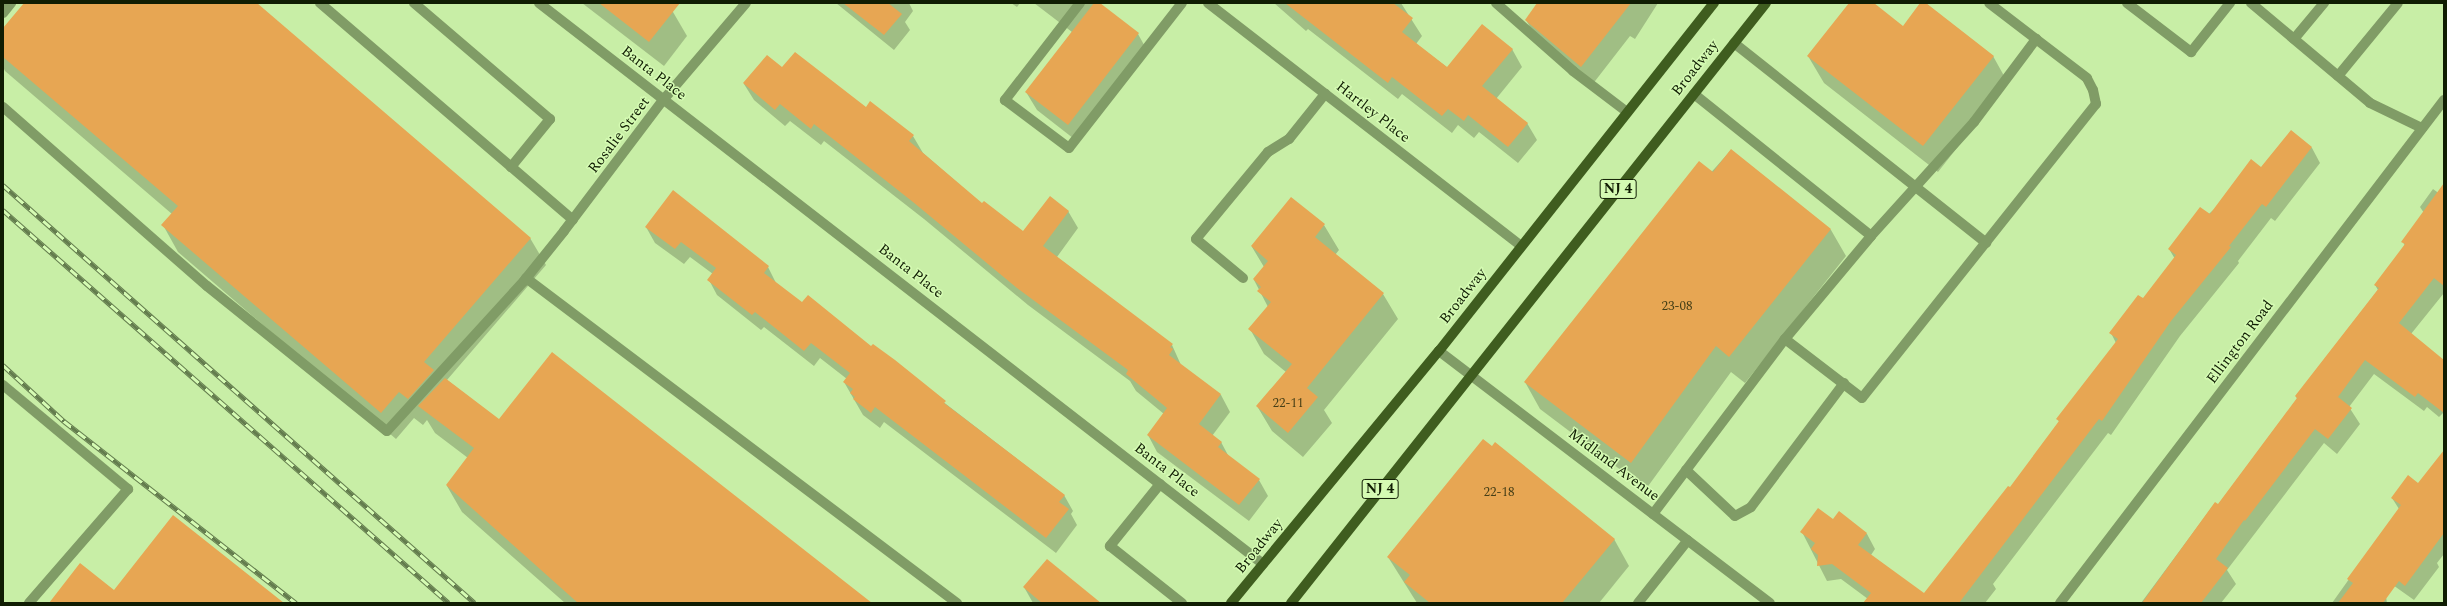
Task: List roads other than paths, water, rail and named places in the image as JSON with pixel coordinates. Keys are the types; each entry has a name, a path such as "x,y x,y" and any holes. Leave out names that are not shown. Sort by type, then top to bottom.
{"main road":[{"name":"Broadway","path":"1231,603 1439,351 1520,245 1714,3"},
{"name":"Broadway","path":"1295,602 1470,375 1766,3"}],"street":[{"path":"3,13 11,3"},
{"path":"320,3 573,220"},
{"path":"414,3 550,119 511,167"},
{"name":"Banta Place","path":"538,3 1264,564"},
{"name":"Rosalie Street","path":"3,107 207,286 387,431 526,278 573,220 664,99 746,3"},
{"path":"1080,3 1005,100 1069,148 1182,3"},
{"name":"Hartley Place","path":"1208,3 1520,245"},
{"path":"1496,3 1573,71 1627,112"},
{"path":"1785,339 1862,398 2096,104 2093,90 2087,78 1989,3"},
{"path":"2127,3 2191,52 2230,3"},
{"path":"2251,3 2370,103 2422,128"},
{"path":"2294,39 2324,3"},
{"path":"2338,76 2398,3"},
{"path":"1653,514 1785,339 1872,236 1974,122 2036,39"},
{"path":"1734,43 1986,243"},
{"path":"1243,278 1196,239 1268,152 1289,139 1325,94"},
{"path":"1694,94 1872,236"},
{"name":"Ellington Road","path":"2060,603 2444,100"},
{"path":"526,278 957,603"},
{"name":"Midland Avenue","path":"1439,351 1770,603"},
{"path":"1686,470 1735,516 1751,507 1844,383"},
{"path":"3,385 128,489 29,603"},
{"path":"1160,484 1110,546 1182,603"},
{"path":"1638,603 1688,540"}],"railway":[{"path":"3,185 475,603"},
{"path":"3,210 449,603"},
{"path":"3,365 64,421 296,603"}]}
